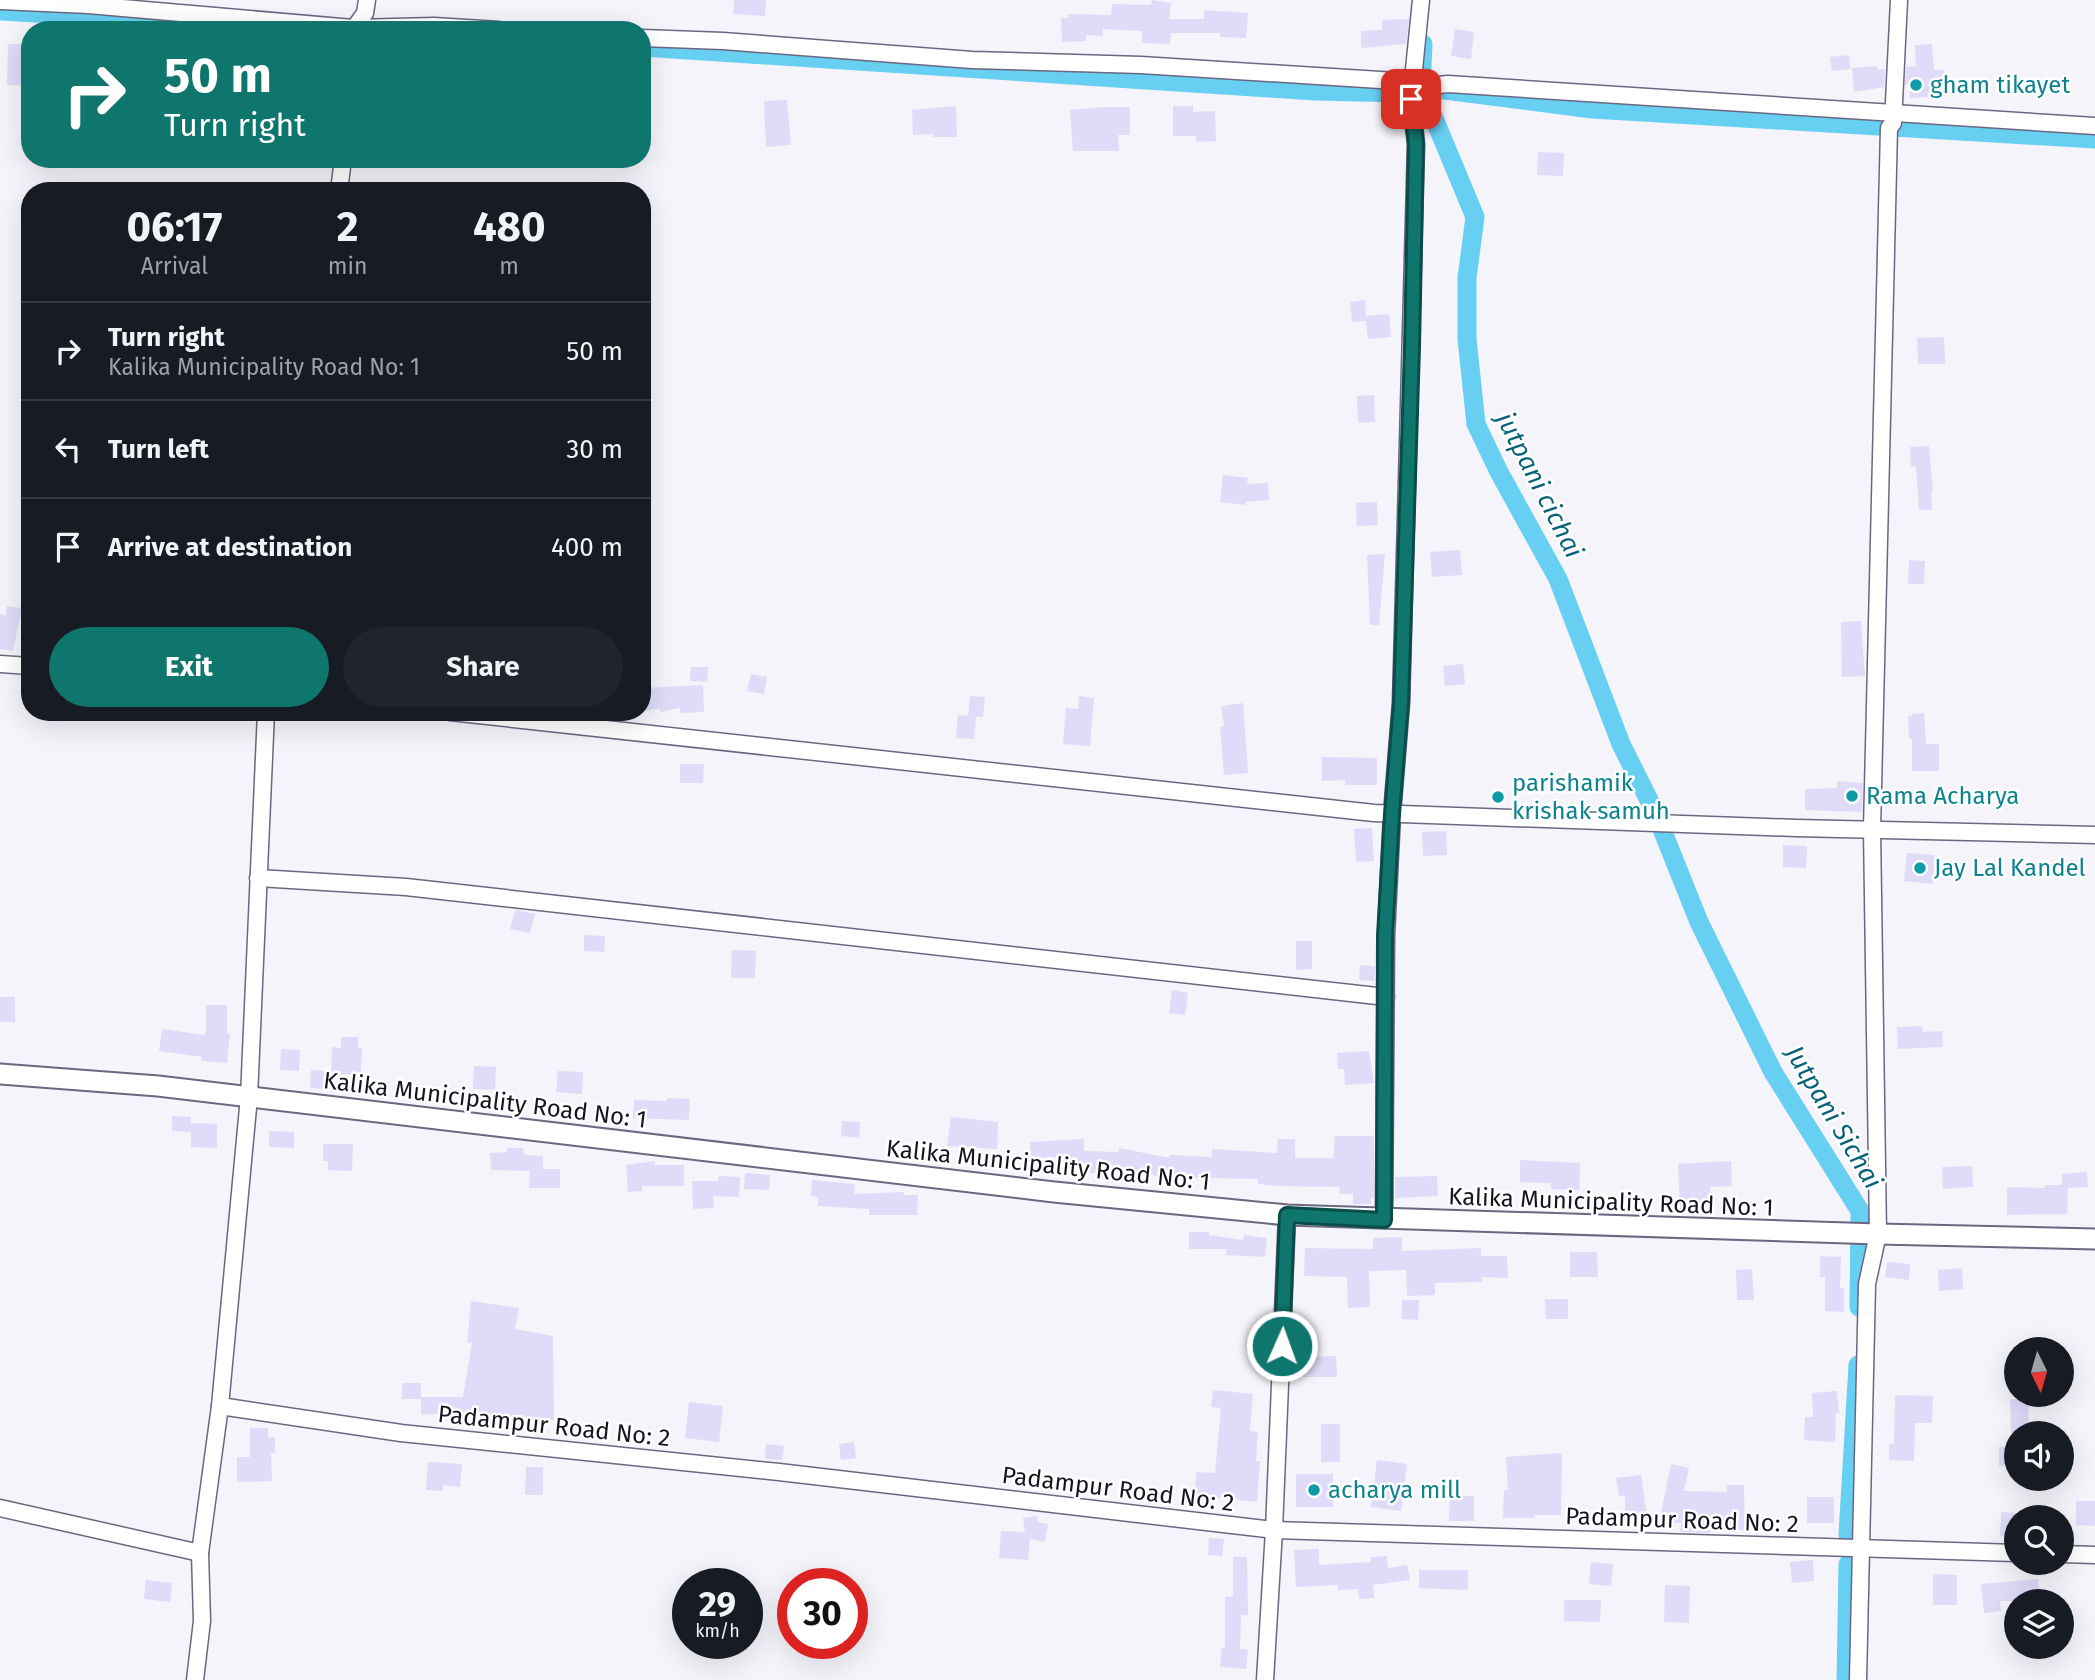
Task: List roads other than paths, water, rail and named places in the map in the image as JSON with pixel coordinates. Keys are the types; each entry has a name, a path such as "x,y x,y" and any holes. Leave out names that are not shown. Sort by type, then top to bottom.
{"street":[{"path":"359,21 365,13 366,0"},
{"path":"1384,1220 1385,936 1401,703 1416,144 1411,90 1421,0"},
{"path":"1858,1680 1867,1284 1878,1234 1872,829 1889,128 1893,123 1899,0"},
{"path":"0,1 88,5 265,21"},
{"path":"651,38 723,41 972,60 1141,65 1411,90 1448,85 2095,126"},
{"path":"0,664 21,665"},
{"path":"195,1680 202,1621 200,1553 220,1406 249,1097 266,721"},
{"path":"533,721 1392,814 2095,835"},
{"path":"258,878 406,887 1386,997"},
{"name":"Kalika Municipality Road No: 1","path":"0,1074 158,1086 1040,1191 1287,1215 1384,1220 2095,1239"},
{"path":"1265,1680 1287,1215"},
{"name":"Padampur Road No: 2","path":"220,1406 401,1433 779,1472 1274,1530 2004,1553"},
{"path":"0,1508 200,1553"},
{"path":"2074,1555 2095,1555"}],"waterway":[{"path":"0,11 174,21"},
{"name":"jutpani cichai","path":"1423,44 1421,87 1475,217 1467,278 1467,339 1476,424 1499,472 1558,579 1621,744 1657,816"},
{"path":"651,48 1315,91 1402,93 1421,87 1592,109 2095,139"},
{"name":"Jutpani Sichai","path":"1663,832 1699,922 1773,1072 1860,1211 1859,1307"},
{"name":"Jutpani Sichai","path":"1848,1535 1858,1365"},
{"name":"Jutpani Sichai","path":"1846,1680 1848,1564"}],"place":[{"name":"gham tikayet","path":"1916,85"},
{"name":"Rama Acharya","path":"1852,796"},
{"name":"parishamik krishak samuh","path":"1498,797"},
{"name":"Jay Lal Kandel","path":"1920,868"},
{"name":"acharya mill","path":"1314,1490"}]}
